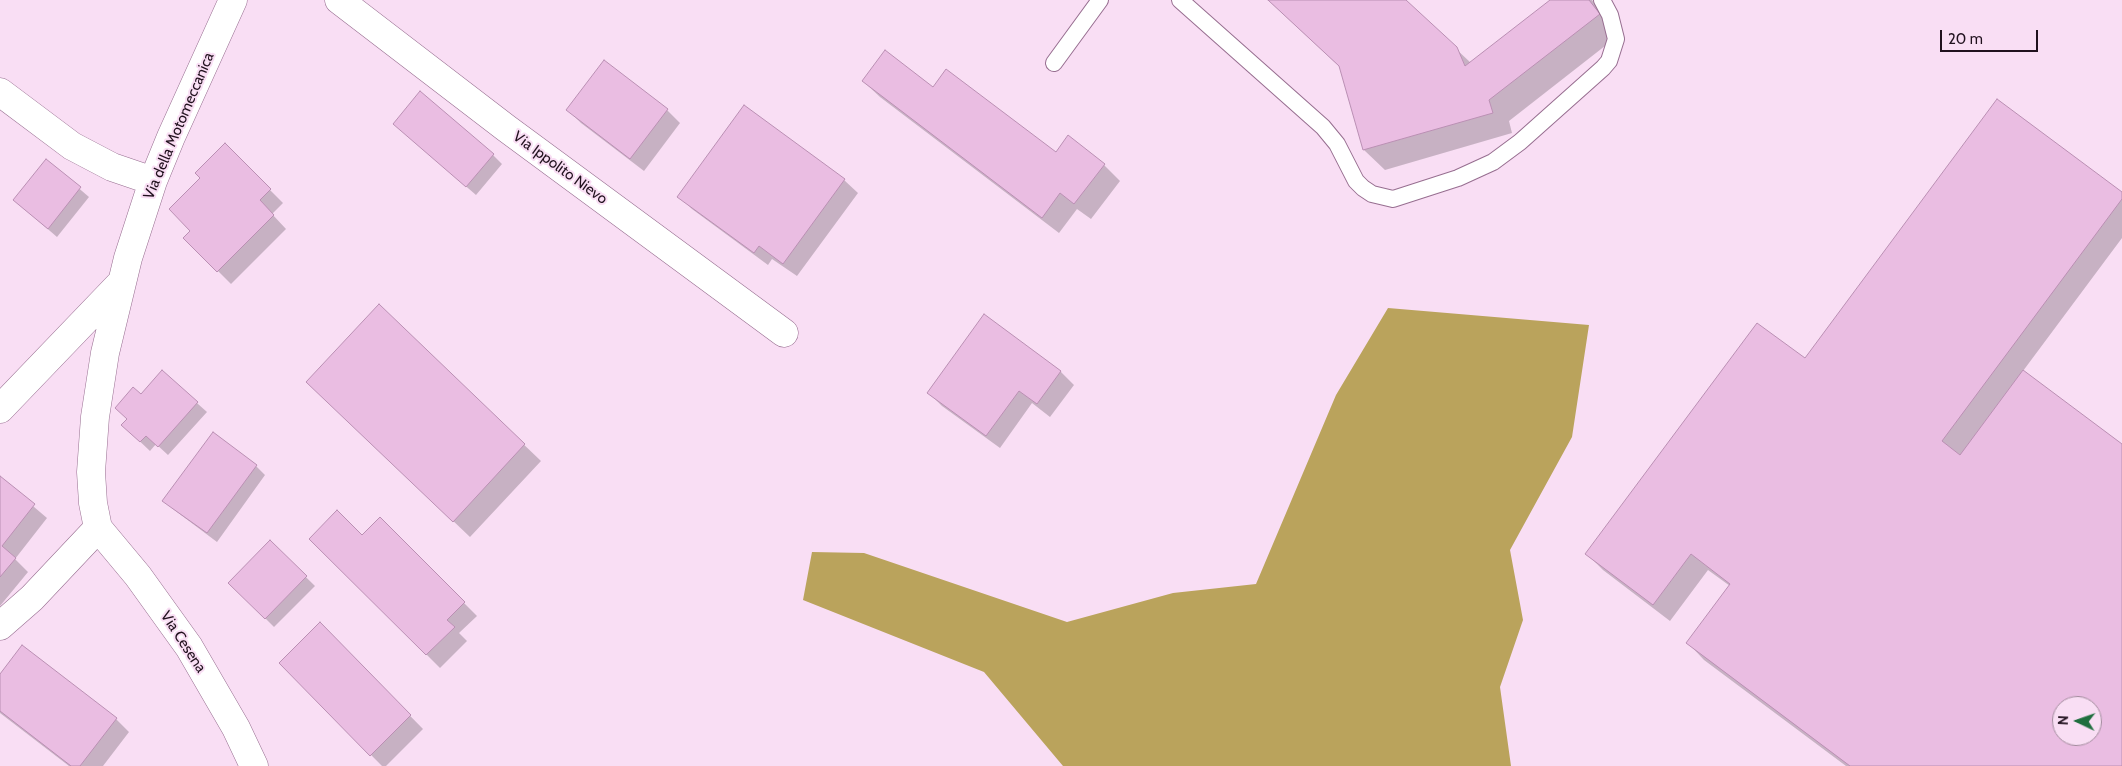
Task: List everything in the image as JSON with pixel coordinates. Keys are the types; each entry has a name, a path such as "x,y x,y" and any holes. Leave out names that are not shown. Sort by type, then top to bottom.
{"street":[{"name":"Via della Motomeccanica","path":"98,528 93,503 91,472 95,417 104,353 122,282 153,181 233,0"},
{"name":"Via Ippolito Nievo","path":"340,0 506,128 784,333"},
{"path":"3,100 92,158 153,181"},
{"name":"Via della Motomeccanica","path":"0,409 122,282"},
{"path":"0,626 32,598 98,528"},
{"name":"Via Cesena","path":"98,528 138,576 189,647 236,728 254,766"}],"lane":[{"path":"1054,63 1100,0"},
{"path":"1180,0 1323,127 1337,144 1356,181 1363,188 1372,194 1393,199 1458,178 1493,162 1520,142 1603,68 1609,61 1616,39 1610,15 1602,0"}],"shaded area":[{"path":"1388,308 1589,325 1572,437 1510,550 1523,620 1500,687 1511,766 1063,766 984,672 803,600 812,552 864,553 1067,622 1173,593 1256,584 1336,395"}],"building":[{"path":"1268,0 1406,0 1457,47 1465,66 1550,0 1589,0 1600,14 1489,100 1493,113 1363,150 1339,66"},
{"path":"885,50 933,87 946,69 1056,152 1068,135 1105,164 1074,204 1060,193 1042,218 862,81"},
{"path":"604,60 668,109 630,159 566,110"},
{"path":"420,91 494,154 466,187 393,124"},
{"path":"1997,99 2122,192 2122,199 1942,441 1960,455 2023,370 2122,444 2122,766 1850,766 1686,643 1730,584 1691,554 1653,605 1585,554 1757,323 1805,358"},
{"path":"744,105 845,179 783,264 759,246 754,253 677,197"},
{"path":"225,143 271,189 260,200 274,215 217,272 183,238 190,231 169,209 200,178 195,173"},
{"path":"46,159 81,187 48,229 13,200"},
{"path":"379,304 525,444 453,522 306,382"},
{"path":"984,314 1061,371 1037,404 1019,391 986,436 927,393"},
{"path":"162,370 198,402 158,447 146,436 140,442 121,425 127,419 115,408 133,387 141,394"},
{"path":"213,432 257,465 207,533 162,501"},
{"path":"0,476 35,504 2,546 16,558 0,577"},
{"path":"337,510 362,535 380,517 465,602 447,620 455,627 426,655 309,539"},
{"path":"270,540 307,576 265,619 228,583"},
{"path":"320,622 411,715 370,756 279,663"},
{"path":"22,645 117,718 80,766 71,766 0,711 0,674"}]}
